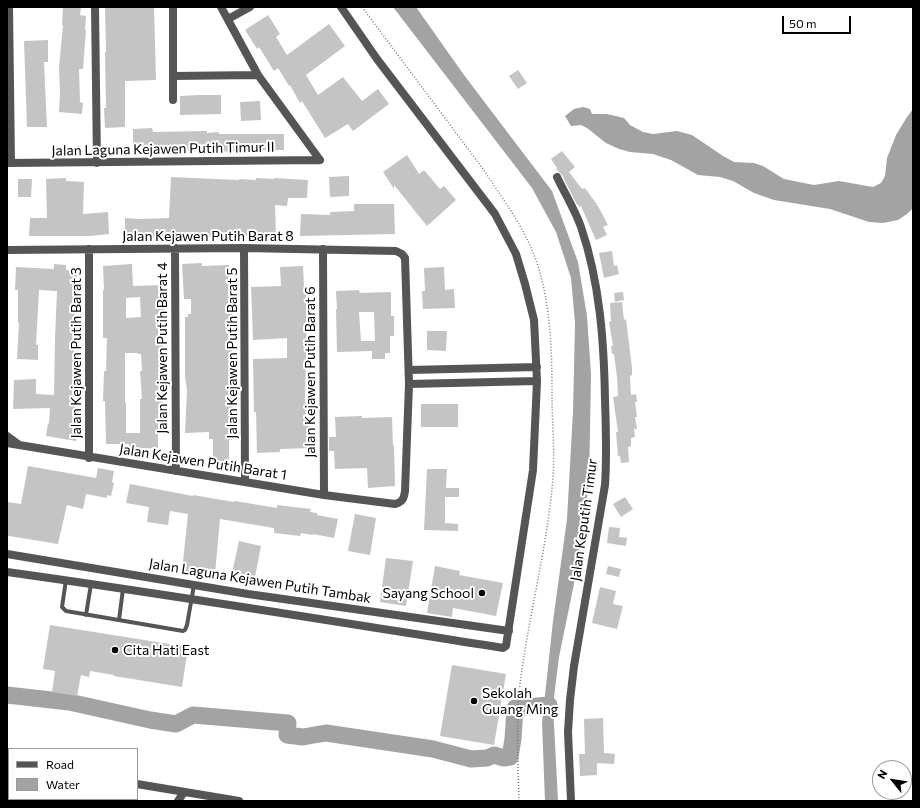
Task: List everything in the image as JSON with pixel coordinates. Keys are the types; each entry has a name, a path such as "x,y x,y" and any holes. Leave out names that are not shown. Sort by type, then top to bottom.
{"street":[{"path":"95,7 97,163"},
{"path":"173,7 173,100"},
{"path":"173,76 258,75 221,7"},
{"path":"228,20 250,7"},
{"path":"341,7 377,59 495,214 516,254 525,284 534,320 538,381 533,470 509,631"},
{"path":"9,8 9,163"},
{"name":"Jalan Laguna Kejawen Putih Timur II","path":"9,163 320,160 258,75"},
{"name":"Jalan Keputih Timur","path":"557,178 580,225 590,261 597,295 602,329 606,433 606,468 604,485 574,666 570,700 568,732 570,801"},
{"name":"Jalan Kejawen Putih Barat 4","path":"175,248 176,471"},
{"name":"Jalan Kejawen Putih Barat 8","path":"7,250 244,248 393,250 400,253 405,258 409,370"},
{"name":"Jalan Kejawen Putih Barat 5","path":"244,248 245,482"},
{"name":"Jalan Kejawen Putih Barat 3","path":"89,249 89,458"},
{"name":"Jalan Kejawen Putih Barat 6","path":"323,249 324,495"},
{"path":"537,367 409,370 410,384 538,381"},
{"path":"468,368 469,383"},
{"name":"Jalan Kejawen Putih Barat 1","path":"7,443 89,458 324,495 395,504 404,499 405,491 410,384"},
{"path":"7,436 20,446"},
{"name":"Jalan Laguna Kejawen Putih Tambak","path":"7,554 248,594 509,631 507,644 503,648 245,608 193,598 7,572"},
{"path":"163,594 164,580"},
{"path":"138,784 239,801"},
{"path":"178,801 184,792"}],"lane":[{"path":"66,580 63,608 66,611 183,631 187,625 193,598 194,585"},
{"path":"86,614 91,584"},
{"path":"119,620 123,588"}],"water":[{"path":"393,7 416,7 464,75 552,191 578,262 587,316 591,374 589,485 575,579 559,657 553,705 558,801 545,801 542,723 553,621 567,519 573,412 575,323 571,278 556,232 532,188"},
{"path":"583,107 590,109 592,114 607,114 624,118 630,125 643,132 653,134 677,131 692,135 734,162 754,163 763,166 784,179 814,185 839,181 873,187 881,183 885,176 887,158 896,135 913,109 913,208 898,220 883,223 869,222 830,209 774,200 754,193 733,181 720,177 698,175 671,160 653,154 630,152 619,149 606,143 581,125 571,126 565,116 574,109"}],"building":[{"path":"63,7 81,7 80,15 86,16 83,69 79,69 80,102 83,103 82,114 59,112 59,68"},
{"path":"105,7 154,7 156,80 125,81 125,127 105,128"},
{"path":"268,15 280,34 276,37 287,55 329,24 345,46 306,75 318,95 343,77 362,101 378,89 389,104 353,131 348,124 325,138 302,101 300,103 278,68 274,71 259,47 257,49 245,30"},
{"path":"48,40 48,62 44,62 47,127 27,127 24,41"},
{"path":"518,70 527,83 518,89 509,76"},
{"path":"221,95 221,114 180,115 180,96"},
{"path":"260,101 261,120 241,121 240,102"},
{"path":"152,128 153,132 207,131 207,133 219,132 219,134 284,134 284,150 234,148 235,151 215,152 215,150 160,151 160,147 133,148 133,129"},
{"path":"562,151 575,167 569,172 582,189 585,188 598,206 608,225 603,227 607,235 596,240 581,206 580,207 576,203 562,175 556,169 557,168 551,159"},
{"path":"407,155 419,174 424,170 440,189 444,186 456,200 427,226 394,185 394,189 383,172"},
{"path":"349,176 349,196 330,197 329,177"},
{"path":"171,177 239,180 274,178 308,180 307,198 288,198 287,206 275,205 276,235 145,238 125,236 125,218 169,218"},
{"path":"66,178 66,181 84,182 83,214 108,212 109,234 90,236 29,236 30,218 47,218 46,179"},
{"path":"18,179 32,179 31,197 18,197"},
{"path":"354,204 394,204 395,234 300,236 301,214 330,215 330,212 354,211"},
{"path":"612,251 614,266 617,265 619,274 604,278 599,253"},
{"path":"202,263 202,266 229,265 230,288 232,288 232,357 234,357 236,395 233,395 233,430 232,440 229,440 229,465 213,465 213,439 209,439 209,432 185,433 187,391 185,376 185,317 188,317 188,314 191,314 191,299 184,299 182,264"},
{"path":"54,264 66,265 66,270 77,271 74,326 75,414 77,414 75,432 77,433 76,441 46,436 48,423 49,424 50,408 13,409 14,380 36,379 36,394 54,395 57,291 39,290 36,345 38,345 38,360 17,359 19,323 18,290 15,290 16,267 54,269"},
{"path":"132,264 133,286 162,285 164,314 163,356 165,367 163,367 165,395 163,395 162,424 158,425 158,448 129,449 129,444 106,444 105,401 103,401 107,338 103,338 103,266","holes":["140,297 141,317 126,318 126,298","125,353 141,354 142,371 140,371 142,399 140,399 140,433 126,433"]},
{"path":"303,266 304,287 306,287 307,318 305,399 306,417 309,417 310,448 280,449 280,452 257,453 256,412 254,412 253,359 287,358 287,338 253,340 251,287 281,286 280,267"},
{"path":"444,267 445,290 454,289 455,308 423,309 422,291 425,291 424,268"},
{"path":"359,290 360,293 391,292 391,316 394,316 394,336 390,336 390,353 385,353 385,359 372,359 372,351 337,352 336,291","holes":["359,312 374,312 375,341 361,341"]},
{"path":"623,292 624,300 615,302 614,293"},
{"path":"622,302 624,320 626,319 632,368 632,375 630,376 631,395 636,394 637,402 635,402 637,417 635,417 637,429 634,429 635,437 631,438 631,446 628,447 629,462 621,463 620,456 618,456 616,432 618,432 613,397 618,396 617,377 614,354 612,354 611,346 613,346 609,322 611,321 610,303"},
{"path":"427,331 447,331 446,351 427,350"},
{"path":"421,404 458,404 458,427 421,427"},
{"path":"362,416 362,418 392,417 395,486 368,488 367,468 335,469 334,451 329,451 329,437 336,437 335,417"},
{"path":"28,466 96,478 98,468 114,471 112,482 114,483 111,496 107,495 107,498 86,494 83,509 67,505 58,544 9,536 7,535 7,502 21,504"},
{"path":"427,469 447,469 446,488 459,488 459,497 445,497 445,523 458,524 458,531 424,530"},
{"path":"130,484 193,496 277,508 277,505 311,509 310,512 317,513 317,515 338,519 334,538 301,533 300,536 274,533 274,528 220,519 215,574 182,571 188,514 170,511 168,525 147,522 149,507 126,503"},
{"path":"625,497 633,509 621,517 613,504"},
{"path":"355,514 376,518 370,555 348,551"},
{"path":"609,527 620,528 619,537 627,538 626,546 607,543"},
{"path":"239,541 261,546 255,577 232,573"},
{"path":"386,558 413,561 406,606 380,602"},
{"path":"435,566 460,571 459,575 503,583 496,616 453,608 452,617 427,613"},
{"path":"608,566 621,569 619,577 606,574"},
{"path":"600,587 616,591 613,604 623,606 617,629 592,623"},
{"path":"50,625 188,647 182,687 90,671 89,677 81,675 77,696 52,692 55,671 43,669"},
{"path":"452,665 506,674 494,745 440,736"},
{"path":"603,718 604,753 615,754 614,764 597,763 597,775 580,776 579,754 585,754 584,719"}],"waterway":[{"path":"7,695 69,702 150,720 176,724 193,715 288,723 287,735 303,737 326,733 433,749 471,759 487,758 494,755 504,758 510,757 515,708 549,705"}],"place":[{"name":"Sayang School","path":"482,593"},
{"name":"Cita Hati East","path":"115,650"},
{"name":"Sekolah Guang Ming","path":"474,701"}]}
